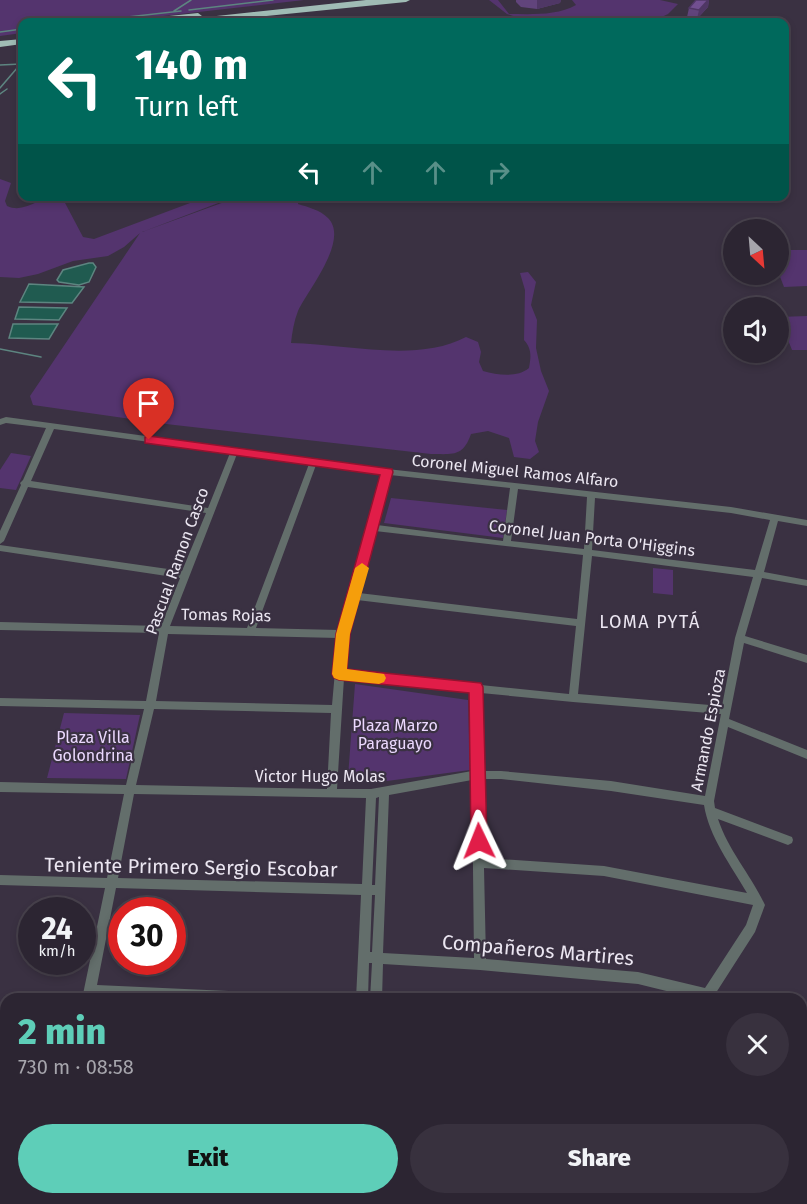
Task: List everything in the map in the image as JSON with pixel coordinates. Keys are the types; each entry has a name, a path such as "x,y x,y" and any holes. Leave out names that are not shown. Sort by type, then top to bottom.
{"highway":[{"path":"175,18 333,0"},
{"path":"375,2 388,0"},
{"path":"226,18 406,0"},
{"path":"0,39 18,37"},
{"path":"0,44 18,42"}],"street":[{"name":"Coronel Miguel Ramos Alfaro","path":"3,421 514,488 731,510 807,523"},
{"path":"0,542 51,426"},
{"name":"Pascual Ramon Casco","path":"89,993 164,629 234,452"},
{"path":"250,630 313,463"},
{"path":"332,793 336,709 343,634 387,472"},
{"path":"24,483 211,512"},
{"path":"507,543 514,488"},
{"path":"573,698 588,553 591,495"},
{"name":"Armando Espioza","path":"757,900 716,828 709,806 741,638 775,517"},
{"name":"Coronel Juan Porta O'Higgins","path":"373,528 760,574 807,583"},
{"path":"0,548 185,575"},
{"path":"354,596 581,623"},
{"name":"Tomas Rojas","path":"0,626 250,630 343,634"},
{"path":"741,638 807,659"},
{"path":"339,674 573,698 726,710"},
{"path":"476,687 480,964"},
{"path":"0,702 336,709"},
{"path":"726,722 807,755"},
{"name":"Victor Hugo Molas","path":"0,787 371,794 476,775 531,778 611,786 709,806 788,840"},
{"path":"376,993 384,793"},
{"path":"362,993 371,794"},
{"path":"480,863 604,871 757,900 759,905 751,928 709,993"},
{"name":"Teniente Primero Sergio Escobar","path":"0,880 380,890"},
{"name":"Compañeros Martires","path":"364,957 480,964 638,978 692,993"}],"green space":[{"path":"0,0 304,0 145,18 18,18 18,34 0,36"},
{"path":"489,0 498,0 509,14 543,14 569,9 576,5 572,0 660,0 678,4 668,14 660,18 519,18 507,14"},
{"path":"0,179 11,183 5,201 7,206 15,208 39,201 64,201 83,237 94,239 195,201 223,201 142,232 227,201 298,201 298,204 318,211 328,218 333,227 334,239 325,265 298,311 291,343 404,351 447,345 466,337 478,342 481,352 479,362 483,371 513,374 529,368 530,350 524,340 525,290 520,273 528,272 536,282 531,305 537,320 536,348 541,371 549,391 538,422 535,441 539,452 530,459 514,457 509,438 488,431 471,434 464,447 456,453 431,454 166,424 33,405 30,396 140,233 124,247 108,256 73,261 38,274 19,278 0,277"},
{"path":"789,250 807,250 807,286 784,287 783,285 789,285"},
{"path":"807,316 807,350 792,350 789,342 789,317"},
{"path":"11,453 31,456 16,490 0,488 0,470"},
{"path":"391,498 507,510 503,538 384,523"},
{"path":"653,568 673,570 673,595 653,593"},
{"name":"Plaza Marzo Paraguayo","path":"355,684 468,700 470,770 387,781 348,777"},
{"name":"Plaza Villa Golondrina","path":"64,713 140,715 126,779 47,778"}],"shaded area":[{"path":"93,263 96,267 89,282 79,285 57,280 63,270"},
{"path":"29,284 84,287 72,303 20,302"},
{"path":"19,307 67,308 59,320 15,319"},
{"path":"13,324 58,324 49,339 9,338"}],"building":[{"path":"696,0 708,0 699,10 689,8"}],"waterway":[{"path":"174,11 191,0"},
{"path":"189,10 273,0"},
{"path":"119,18 181,11"},
{"path":"0,32 18,30"},
{"path":"0,65 18,64"},
{"path":"0,88 18,67"},
{"path":"0,94 7,89"},
{"path":"0,349 41,357"}],"slow traffic":[{"path":"362,568 343,634 339,674 379,678"}],"district":[{"name":"LOMA PYTÁ","path":"650,622"}],"route":[{"path":"149,440 387,472 343,634 339,674 476,687 479,841"}]}
